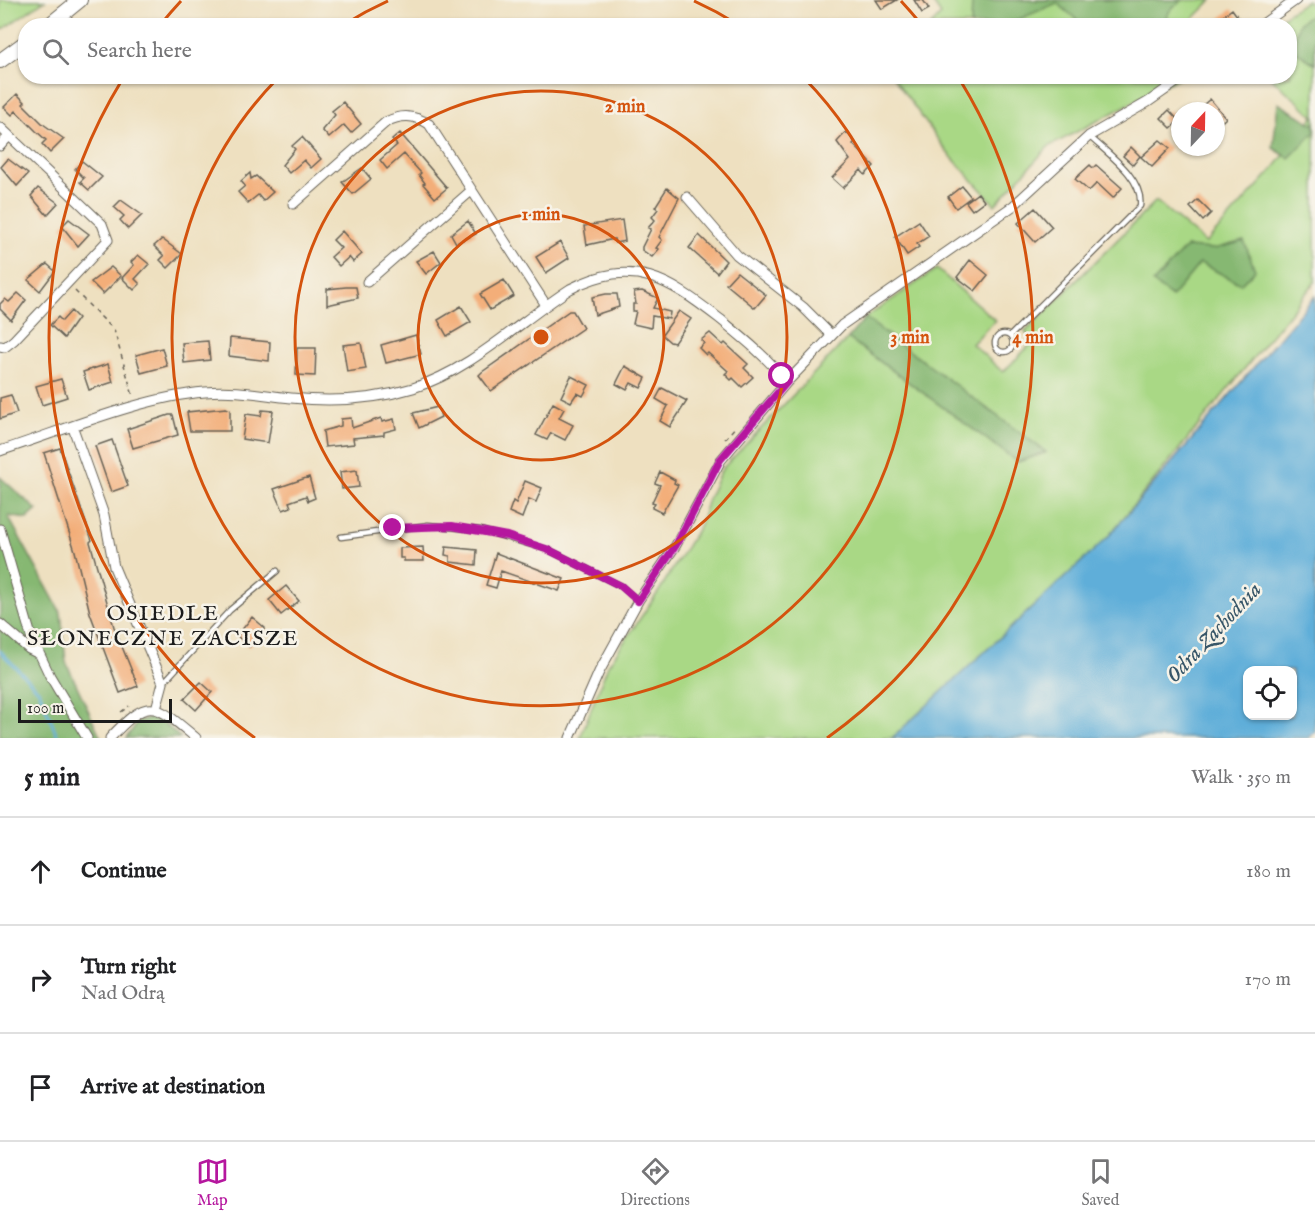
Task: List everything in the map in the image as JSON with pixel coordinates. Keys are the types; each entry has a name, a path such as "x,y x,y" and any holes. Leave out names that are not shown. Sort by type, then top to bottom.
{"street":[{"path":"58,18 80,0"},
{"path":"1271,18 1296,0"},
{"path":"0,61 18,48"},
{"path":"570,738 599,672 638,601 676,545 720,460 787,382 831,335 860,311 1013,206 1089,136 1148,102 1174,84"},
{"path":"293,204 386,122 406,116 418,117 429,124 546,305"},
{"path":"0,127 102,224 108,240 104,247 14,340 5,347 0,346"},
{"path":"0,146 9,136"},
{"path":"367,282 472,190"},
{"path":"687,197 737,255 803,307 831,335"},
{"path":"0,451 162,400 205,392 257,392 323,401 357,399 411,389 436,380 458,368 546,305 590,279 604,275 635,274 661,279 681,290 741,336 787,382"},
{"path":"73,428 104,515 114,567 163,683 156,709"},
{"path":"0,529 31,636 87,738"},
{"path":"0,624 29,649 39,654"},
{"path":"110,738 131,715 146,709 156,709 169,715 196,738"}],"lane":[{"path":"1010,336 1140,206 1142,194 1136,182 1089,136"},
{"path":"1003,334 1010,336 1012,347 1006,352 999,351 994,345 996,337 1003,334"},
{"path":"341,537 428,525 452,526 498,534 549,550 621,586 638,601"},
{"path":"163,683 230,610 277,571"}],"path":[{"path":"68,284 114,330 132,394"}],"green space":[{"path":"0,0 45,0 18,18 0,31"},
{"path":"931,0 1212,0 1194,18 938,18 941,15"},
{"path":"972,0 1183,0 1171,9 1166,18 1075,18 1057,3 1022,18 971,18"},
{"path":"1307,0 1315,7 1315,282 1107,538 892,738 580,738 608,665 659,591 700,525 708,499 722,469 848,338 1018,462 1045,453 865,318 937,269 995,320 972,344 1003,372 1033,342 1025,332 1156,201 1206,243 1274,168 1314,116 1278,84 1297,84 1297,18 1281,18"},
{"path":"1315,13 1315,64 1297,52 1299,23"},
{"path":"898,84 1167,84 1048,147 995,205 947,152"},
{"path":"1278,103 1315,125 1315,132 1289,158 1273,148"},
{"path":"1244,241 1255,270 1241,284 1200,263 1172,297 1153,283 1186,247 1214,249"},
{"path":"865,318 1046,452 1018,462 848,338"},
{"path":"0,477 37,510 27,519 8,516 61,613 66,662 101,738 0,738"},
{"path":"149,718 161,721 181,738 126,738 139,721"}],"water":[{"name":"Odra Zachodnia","path":"1315,296 1315,732 1309,738 892,738 1107,538"}],"building":[{"path":"876,0 897,0 882,9"},
{"path":"914,0 923,0 929,9 922,13"},
{"path":"1232,9 1239,18 1220,18"},
{"path":"17,94 25,102 23,104 43,124 64,139 50,153 42,144 46,140 16,111 12,115 4,107"},
{"path":"343,102 361,124 351,133 344,125 329,138 322,130 335,115 332,111"},
{"path":"1169,110 1171,128 1161,118"},
{"path":"846,132 855,142 853,144 874,166 865,175 861,170 843,188 832,178 850,160 837,142"},
{"path":"400,133 447,188 435,198 423,184 425,183 419,175 421,173 404,154 387,169 380,160 397,145 392,140"},
{"path":"302,137 321,159 311,168 304,160 289,173 282,165 295,149 292,146"},
{"path":"1160,140 1170,148 1152,167 1141,157"},
{"path":"1131,147 1140,156 1133,165 1123,156"},
{"path":"8,159 28,174 17,186 1,167"},
{"path":"82,161 102,177 89,190 80,182 84,178 75,169"},
{"path":"1090,165 1093,168 1096,165 1122,188 1113,198 1097,183 1089,191 1075,179"},
{"path":"362,168 371,179 353,194 342,182"},
{"path":"250,173 251,179 256,176 273,192 263,201 258,195 248,203 238,192 245,186 241,181"},
{"path":"962,186 971,197 956,208 948,197"},
{"path":"38,188 58,203 47,215 31,196"},
{"path":"667,188 679,198 659,237 662,240 656,248 659,249 652,257 642,250 642,247 651,229 648,228 655,220 652,217 658,209 655,207"},
{"path":"978,193 984,201 972,210 966,202"},
{"path":"121,200 142,215 128,229 120,220 124,216 114,207"},
{"path":"1198,200 1211,213 1203,221 1190,207"},
{"path":"1035,208 1052,227 1035,242 1018,223"},
{"path":"69,219 89,234 78,246 62,226"},
{"path":"622,220 625,241 615,243 614,239 587,245 584,226"},
{"path":"468,221 476,234 456,243 451,234"},
{"path":"919,221 929,236 907,255 895,237"},
{"path":"342,231 362,254 353,262 349,257 339,266 331,257 341,248 333,240"},
{"path":"699,235 726,261 717,273 689,248"},
{"path":"162,239 182,254 168,268 160,260 164,256 154,246"},
{"path":"560,242 569,258 546,273 536,257"},
{"path":"434,251 441,262 426,274 416,261"},
{"path":"138,255 149,264 135,279 140,284 134,290 122,278 134,265 131,262"},
{"path":"970,260 988,275 975,291 957,277"},
{"path":"47,264 55,271 40,291 28,280"},
{"path":"111,267 121,276 103,294 91,282"},
{"path":"737,272 766,295 755,308 726,284"},
{"path":"504,280 514,296 490,310 480,294"},
{"path":"356,287 358,298 327,305 327,289"},
{"path":"642,291 658,298 653,308 670,312 669,319 652,316 651,328 633,324 636,311 633,311 633,304 636,304 634,292"},
{"path":"18,293 26,300 11,320 0,309 0,304 5,299 9,302"},
{"path":"617,294 619,307 595,315 592,297"},
{"path":"461,306 471,322 447,336 438,320"},
{"path":"71,311 78,318 64,338 50,325 58,317 62,321"},
{"path":"569,311 573,311 583,328 491,391 479,375"},
{"path":"679,311 691,319 674,343 662,335"},
{"path":"710,333 748,364 744,368 753,377 742,387 725,374 728,371 699,348 704,343 701,340"},
{"path":"416,335 421,354 386,363 381,345"},
{"path":"230,338 270,342 269,361 229,356"},
{"path":"208,341 210,360 184,363 182,343"},
{"path":"361,343 366,369 347,372 343,345"},
{"path":"162,348 167,366 141,373 136,355"},
{"path":"297,348 316,348 315,376 296,375"},
{"path":"108,364 113,382 89,390 83,372"},
{"path":"625,366 646,378 641,388 631,383 627,390 616,384"},
{"path":"571,376 589,385 583,396 577,393 571,402 561,397"},
{"path":"61,379 67,397 42,405 36,386"},
{"path":"662,388 687,401 670,427 660,421 668,406 656,399"},
{"path":"11,395 17,413 0,419 0,398"},
{"path":"553,403 564,409 559,418 573,425 565,440 551,433 547,440 536,435"},
{"path":"438,407 441,417 419,428 413,413"},
{"path":"226,408 230,410 230,431 190,431 187,412"},
{"path":"262,410 273,411 268,443 242,439 246,414 261,416"},
{"path":"173,415 178,435 133,448 127,429"},
{"path":"351,418 352,428 381,418 382,422 394,419 396,429 384,432 384,435 353,438 354,444 325,447 323,431 341,426 341,419"},
{"path":"112,440 128,486 111,492 95,446"},
{"path":"60,448 92,540 90,542 114,627 138,686 120,693 90,613 75,551 44,453"},
{"path":"357,470 359,487 342,489 340,472"},
{"path":"660,472 675,480 674,483 678,485 662,513 652,508 655,503 652,502 660,485 655,483"},
{"path":"309,477 315,498 308,501 306,496 289,502 291,507 283,510 274,489"},
{"path":"525,481 542,488 536,502 529,499 522,518 509,512 513,501 516,503"},
{"path":"423,547 424,561 404,561 404,558 400,558 400,548"},
{"path":"446,547 477,550 476,565 450,562 450,556 445,555"},
{"path":"496,553 564,579 559,591 501,571 496,588 486,585"},
{"path":"286,586 299,601 281,615 269,600"},
{"path":"252,617 265,628 249,647 237,636"},
{"path":"201,682 212,692 196,710 184,699"}],"waterway":[{"path":"0,651 39,691 58,738"}],"district":[{"name":"OSIEDLE SŁONECZNE ZACISZE","path":"163,626"}],"route":[{"path":"393,528 428,525 452,526 507,536 549,550 621,586 638,601 676,545 720,460 755,416 787,382 782,376"}]}
